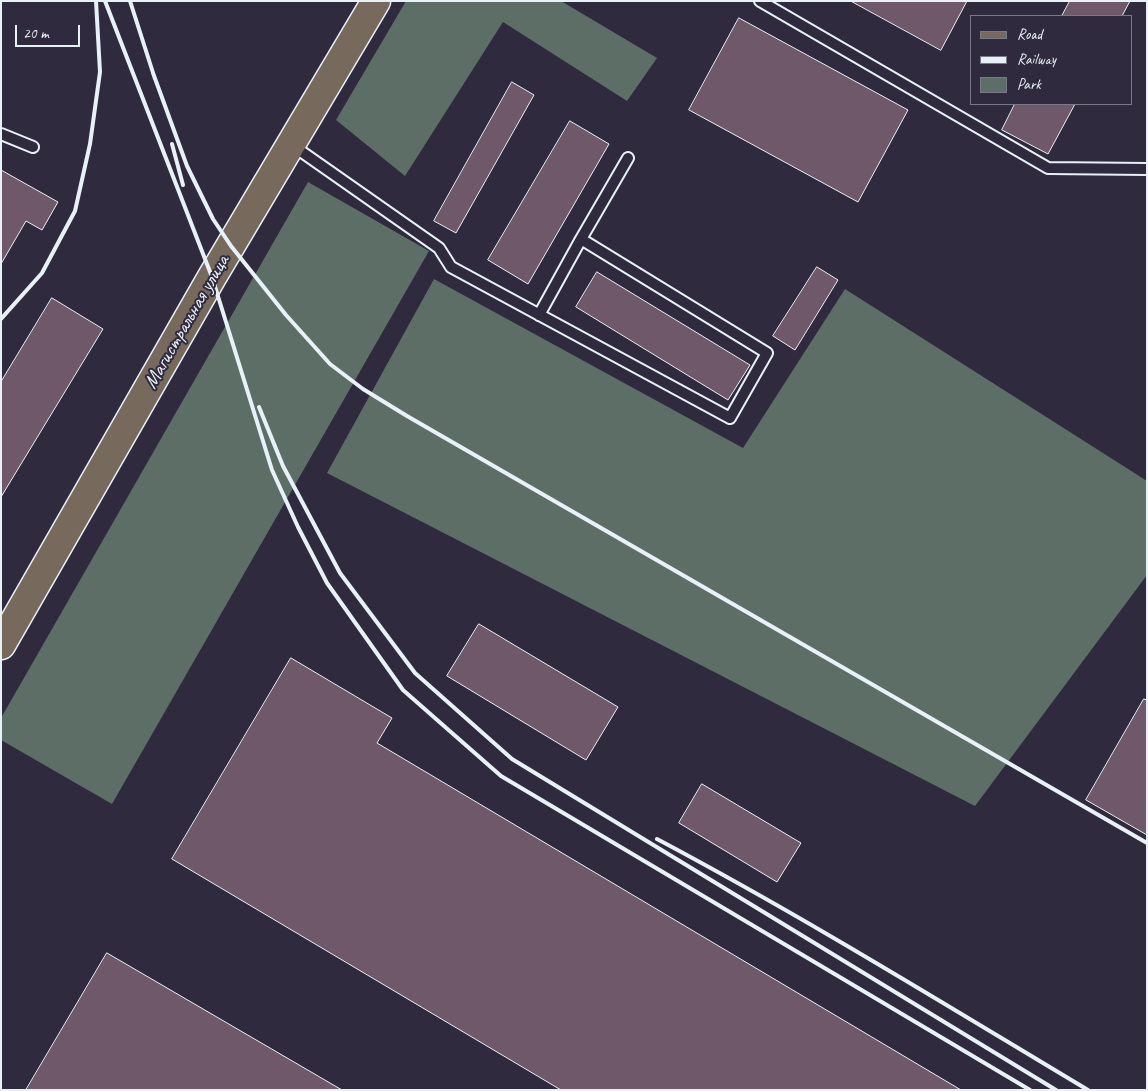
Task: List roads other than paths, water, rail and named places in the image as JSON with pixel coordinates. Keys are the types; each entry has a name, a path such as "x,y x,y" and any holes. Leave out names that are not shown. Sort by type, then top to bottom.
{"main road":[{"name":"Магистральная улица","path":"1,645 212,277 376,1"}],"lane":[{"path":"760,1 1048,168 1147,169"},
{"path":"1,134 33,147"},
{"path":"291,144 439,248 451,267 730,418 767,353 581,239"},
{"path":"539,315 628,158"}],"railway":[{"path":"1,319 42,273 75,211 90,144 100,72 96,1"},
{"path":"105,1 212,277 272,470 298,527 327,583 403,690 501,776 1030,1090"},
{"path":"130,1 155,79"},
{"path":"153,73 187,166 213,219 231,246 286,315 330,364 363,389 407,416 1147,843"},
{"path":"172,144 183,185"},
{"path":"259,407 283,466 340,573 415,673 512,759 1056,1090"},
{"path":"657,839 821,930 1088,1090"}]}
